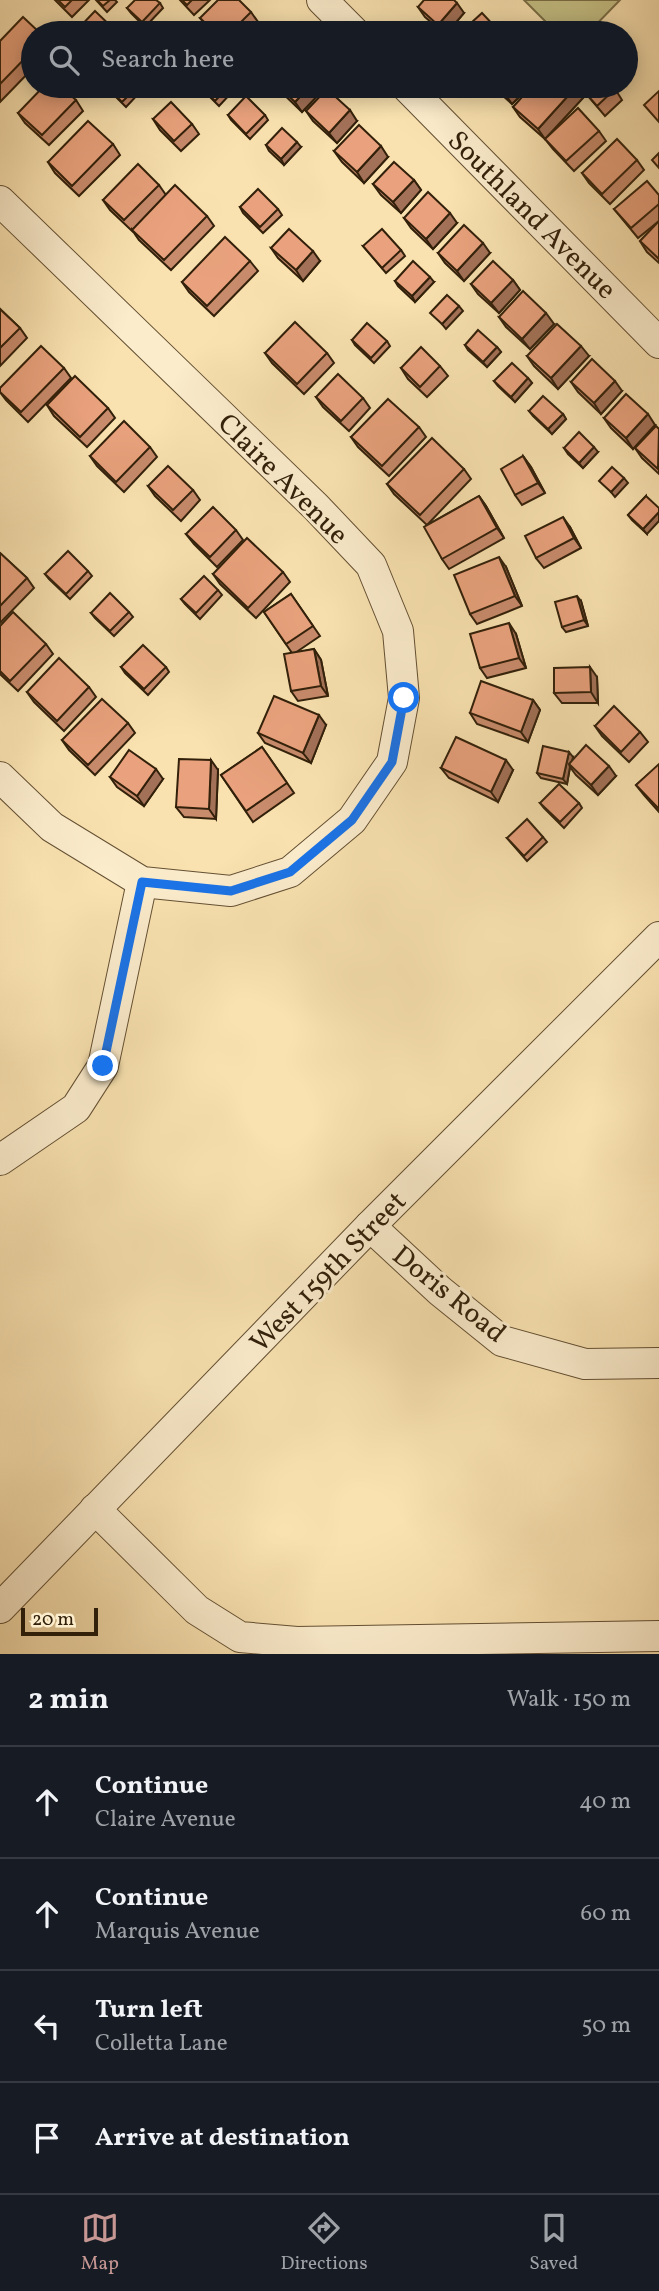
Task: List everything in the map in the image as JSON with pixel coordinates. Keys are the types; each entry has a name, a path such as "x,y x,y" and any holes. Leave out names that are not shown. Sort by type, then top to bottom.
{"street":[{"path":"322,0 343,21"},
{"name":"Southland Avenue","path":"418,98 659,343"},
{"name":"Claire Avenue","path":"0,201 316,507 371,565 398,631 404,698 392,762 352,820 290,872 231,891 142,882"},
{"path":"0,777 52,827 142,882 103,1066 76,1108 0,1160"},
{"name":"West 159th Street","path":"0,1608 370,1226 659,937"},
{"name":"Doris Road","path":"370,1226 440,1291 502,1342 585,1364 659,1363"},
{"path":"96,1509 197,1610 240,1637 297,1642 659,1636"}],"shaded area":[{"path":"524,0 620,0 600,21 545,21"}],"building":[{"path":"58,0 72,0 65,7"},
{"path":"97,0 110,0 103,6"},
{"path":"135,0 156,0 160,3 143,21 127,8"},
{"path":"218,0 239,0 251,12 242,21 203,21 200,18"},
{"path":"424,0 454,0 457,3 441,21 434,21 418,7"},
{"path":"95,11 105,21 85,21"},
{"path":"482,13 490,21 473,21"},
{"path":"23,17 27,21 21,21 21,62 0,84 0,41"},
{"path":"659,91 659,122 644,105"},
{"path":"32,98 76,100 42,135 18,113"},
{"path":"244,98 248,98 265,115 246,134 228,115"},
{"path":"318,98 337,98 350,110 329,133 306,111"},
{"path":"521,98 566,98 538,129 513,107"},
{"path":"590,98 605,98 597,106"},
{"path":"171,102 192,124 174,141 153,119"},
{"path":"578,108 599,131 566,161 545,139"},
{"path":"88,121 113,144 72,186 48,162"},
{"path":"359,125 381,146 357,172 334,151"},
{"path":"282,128 297,142 281,159 266,145"},
{"path":"617,139 637,160 602,194 582,173"},
{"path":"659,153 659,168 652,160"},
{"path":"394,162 414,180 393,202 373,184"},
{"path":"138,164 159,185 124,220 103,200"},
{"path":"647,181 659,195 659,204 631,228 614,209"},
{"path":"175,185 207,216 164,260 132,230"},
{"path":"258,189 278,209 260,227 240,207"},
{"path":"428,192 450,213 426,239 404,218"},
{"path":"659,221 659,259 640,241"},
{"path":"464,225 483,243 457,271 438,253"},
{"path":"289,229 313,251 296,270 271,248"},
{"path":"382,229 401,250 382,268 363,246"},
{"path":"225,237 250,261 207,306 182,282"},
{"path":"413,261 430,277 412,296 395,281"},
{"path":"493,261 513,280 491,303 471,284"},
{"path":"523,291 546,313 522,339 499,317"},
{"path":"447,295 459,306 442,324 430,313"},
{"path":"0,309 20,328 0,348"},
{"path":"295,322 327,353 297,384 265,353"},
{"path":"367,323 387,341 371,358 352,340"},
{"path":"557,324 581,346 551,378 527,356"},
{"path":"478,330 497,347 483,362 465,345"},
{"path":"41,346 64,368 21,412 0,392 0,388"},
{"path":"421,347 440,366 420,387 401,368"},
{"path":"592,359 615,381 594,403 571,382"},
{"path":"512,363 528,378 511,397 494,381"},
{"path":"338,374 363,398 341,421 316,397"},
{"path":"75,376 108,408 80,437 47,405"},
{"path":"626,394 648,414 626,438 604,418"},
{"path":"543,396 563,414 548,429 529,411"},
{"path":"388,399 419,427 382,466 351,437"},
{"path":"124,421 150,447 116,482 90,456"},
{"path":"656,426 659,429 658,469 635,448"},
{"path":"579,432 594,447 579,463 564,448"},
{"path":"432,438 464,469 420,515 387,484"},
{"path":"523,456 538,483 515,495 501,469"},
{"path":"168,466 193,490 173,510 148,486"},
{"path":"612,467 624,478 611,492 599,481"},
{"path":"479,496 497,528 442,559 424,527"},
{"path":"646,496 659,508 659,512 643,529 628,515"},
{"path":"213,507 236,530 210,557 186,534"},
{"path":"563,517 574,538 536,558 525,536"},
{"path":"247,538 283,572 248,608 213,574"},
{"path":"68,551 88,571 66,594 45,574"},
{"path":"0,553 27,578 0,606"},
{"path":"499,557 515,596 470,614 454,575"},
{"path":"204,576 218,590 196,613 181,599"},
{"path":"110,593 129,612 110,631 91,613"},
{"path":"291,594 313,626 286,644 264,612"},
{"path":"577,596 584,620 562,627 555,602"},
{"path":"13,612 46,644 10,681 0,671 0,626"},
{"path":"509,623 519,658 480,668 470,634"},
{"path":"143,645 166,667 144,689 121,667"},
{"path":"314,649 321,686 291,691 284,654"},
{"path":"59,658 89,687 57,721 27,692"},
{"path":"590,667 591,692 554,693 554,668"},
{"path":"481,681 533,700 521,732 470,713"},
{"path":"274,696 319,715 303,753 258,733"},
{"path":"102,699 128,723 88,765 62,740"},
{"path":"614,706 640,732 621,752 595,726"},
{"path":"456,737 506,760 491,792 441,768"},
{"path":"586,745 609,766 591,785 569,764"},
{"path":"543,746 569,752 563,779 537,773"},
{"path":"262,747 287,783 246,811 221,775"},
{"path":"129,750 156,769 137,796 110,777"},
{"path":"179,759 211,760 209,809 176,807"},
{"path":"659,764 659,809 636,785"},
{"path":"559,784 579,803 560,822 540,803"},
{"path":"527,819 543,837 524,856 507,838"}],"route":[{"path":"103,1066 142,882 231,891 290,872 352,820 392,762 404,698"}]}
